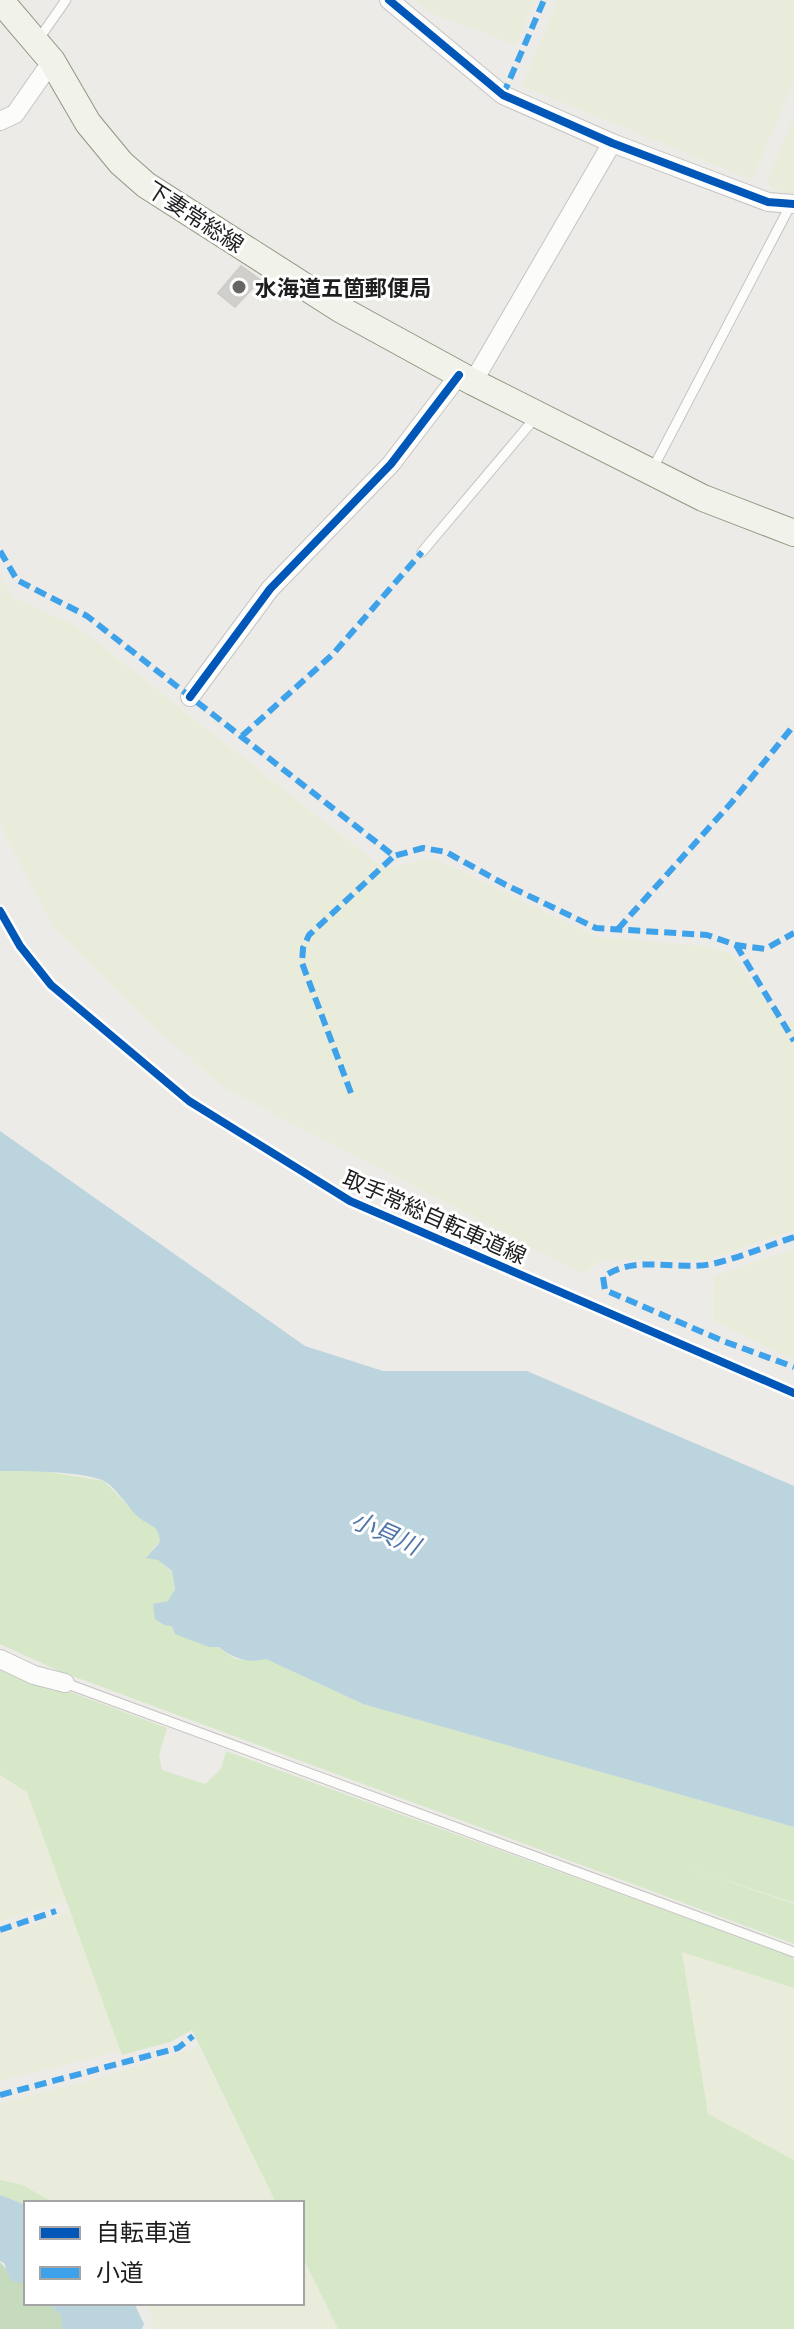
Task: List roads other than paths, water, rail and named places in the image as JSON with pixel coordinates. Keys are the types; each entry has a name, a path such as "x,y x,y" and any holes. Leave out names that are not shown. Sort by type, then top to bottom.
{"main road":[{"name":"下妻常総線","path":"0,0 44,52 88,123 121,163 146,185 340,309 466,378 703,498 794,533"}],"street":[{"path":"389,0 503,95 612,143 768,202 793,204"},
{"path":"0,121 15,114 44,52"},
{"path":"190,697 270,589 391,464 466,378 612,143"},
{"path":"0,1659 34,1675 65,1683"}],"lane":[{"path":"44,52 66,0"},
{"path":"652,471 793,204"},
{"path":"422,552 537,415"},
{"name":"取手常総自転車道線","path":"0,911 20,946 51,985 189,1101 350,1201 794,1393"},
{"path":"65,1683 794,1952"}],"water":[{"name":"小貝川","path":"0,1131 305,1346 383,1371 527,1371 794,1486 794,1827 363,1704 266,1659 241,1659 219,1647 209,1647 175,1634 172,1626 155,1619 153,1604 168,1601 175,1589 172,1571 158,1560 146,1558 160,1542 155,1528 137,1516 102,1480 66,1473 0,1471"},
{"path":"0,2195 24,2204 24,2282 12,2281 4,2263 0,2261"},
{"path":"51,2305 135,2305 144,2324 142,2329 62,2329 62,2317"}],"place":[{"name":"水海道五箇郵便局","path":"239,287"}]}
